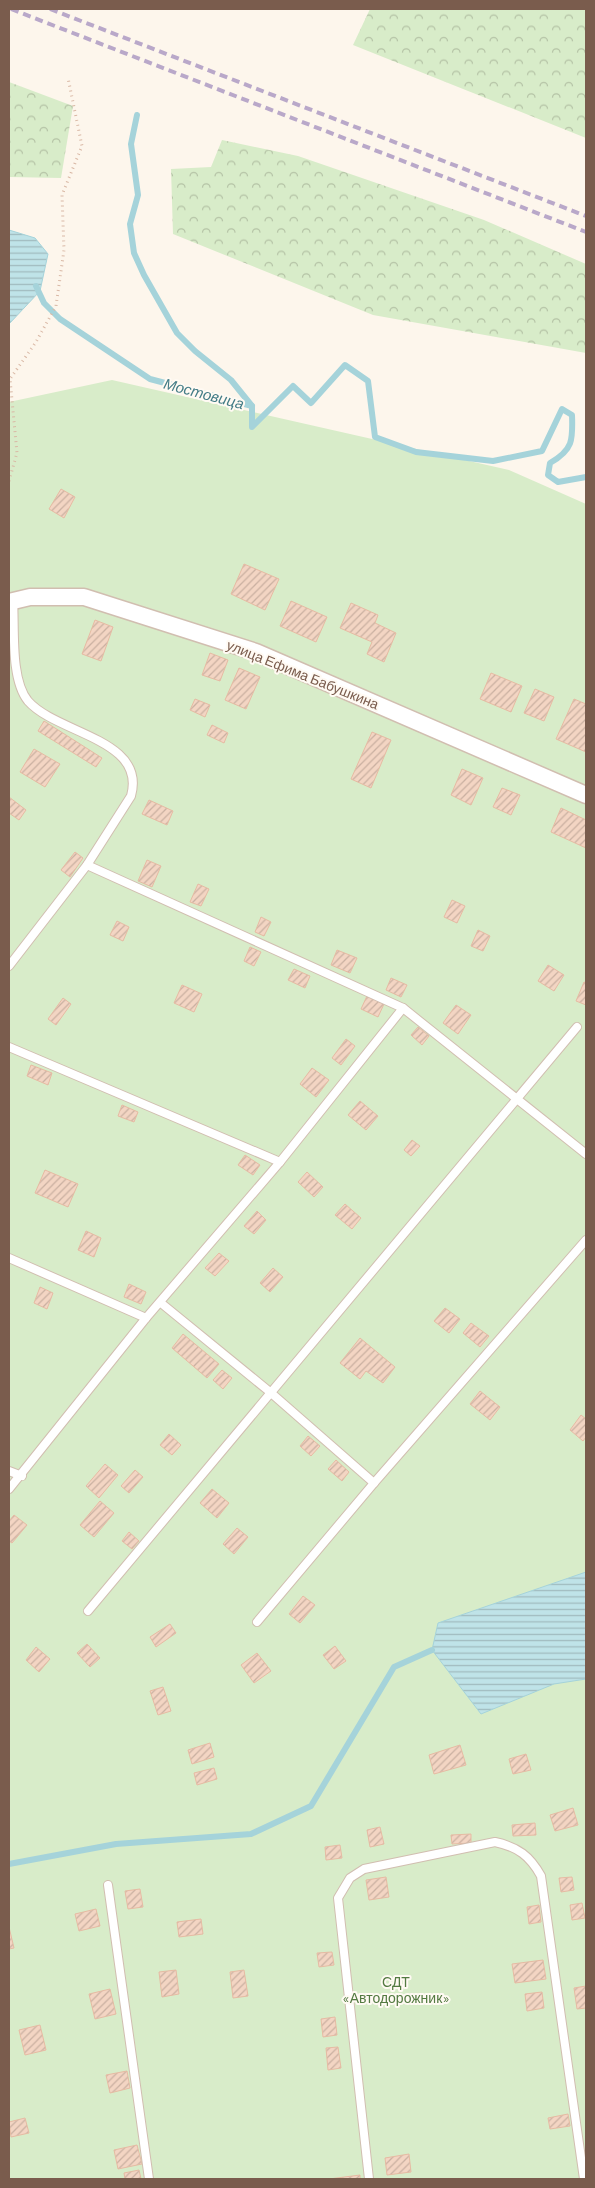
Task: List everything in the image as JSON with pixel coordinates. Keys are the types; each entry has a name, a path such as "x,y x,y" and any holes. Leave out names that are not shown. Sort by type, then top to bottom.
{"street":[{"name":"улица Ефима Бабушкина","path":"11,601 30,597 84,597 256,652 586,795"}],"lane":[{"path":"9,966 87,865 131,796 134,784 133,773 128,762 116,751 41,712 28,701 17,677 11,601"},
{"path":"87,865 404,1008 586,1154"},
{"path":"9,1489 22,1476 146,1318 161,1304 280,1162 404,1008"},
{"path":"88,1611 577,1027"},
{"path":"9,1047 280,1162"},
{"path":"257,1622 374,1483 586,1240"},
{"path":"9,1258 146,1318"},
{"path":"161,1304 270,1392 374,1483"},
{"path":"9,1471 22,1476"},
{"path":"369,2179 338,1898 350,1878 364,1869 495,1842 509,1845 522,1851 533,1862 541,1876 584,2179"},
{"path":"108,1885 149,2179"}],"path":[{"path":"9,481 17,453 10,379 36,342 56,306 64,250 62,195 82,146 68,78"}],"green space":[{"path":"370,9 586,9 586,138 353,45"},
{"path":"9,82 73,106 61,178 9,177"},
{"path":"222,140 298,156 484,220 586,264 586,353 373,315 173,234 171,169 211,167"},
{"name":"СДТ «Автодорожник»","path":"112,380 509,470 586,504 586,2179 9,2179 9,402"}],"water":[{"path":"9,230 35,238 48,254 40,291 9,324"},
{"path":"586,1572 586,1679 554,1684 481,1714 432,1650 438,1623"}],"building":[{"path":"61,489 75,497 64,518 49,509"},
{"path":"244,564 279,579 265,610 231,594"},
{"path":"291,601 327,617 316,642 280,626"},
{"path":"351,603 378,615 375,623 396,633 384,662 367,654 372,642 340,628"},
{"path":"95,620 113,627 101,661 82,654"},
{"path":"210,653 228,660 220,681 202,675"},
{"path":"239,668 260,677 246,709 225,700"},
{"path":"491,673 522,686 511,712 480,699"},
{"path":"535,689 554,697 544,721 524,713"},
{"path":"195,699 210,705 205,717 190,710"},
{"path":"574,699 586,704 586,752 556,739"},
{"path":"44,721 102,758 96,767 38,731"},
{"path":"212,725 228,733 224,743 207,735"},
{"path":"372,732 391,740 371,788 351,779"},
{"path":"34,749 60,764 45,787 20,772"},
{"path":"462,769 483,778 471,805 451,795"},
{"path":"502,788 520,795 511,815 493,807"},
{"path":"9,797 26,810 19,820 9,813"},
{"path":"149,800 173,811 167,825 142,814"},
{"path":"561,808 586,820 586,848 551,832"},
{"path":"75,852 83,858 70,877 61,870"},
{"path":"147,860 161,866 152,887 138,881"},
{"path":"198,884 209,889 201,906 190,902"},
{"path":"452,900 465,906 457,923 444,917"},
{"path":"261,917 271,922 264,936 255,932"},
{"path":"117,921 129,927 123,941 110,935"},
{"path":"478,930 490,936 483,951 471,946"},
{"path":"250,947 261,952 254,966 244,961"},
{"path":"337,950 357,958 350,973 331,965"},
{"path":"548,965 564,975 554,991 538,981"},
{"path":"294,969 310,976 305,988 288,980"},
{"path":"391,978 407,985 401,997 386,990"},
{"path":"584,982 586,983 586,1005 576,1001"},
{"path":"182,985 202,994 194,1012 174,1003"},
{"path":"367,996 384,1004 378,1017 361,1009"},
{"path":"63,998 71,1004 56,1025 48,1019"},
{"path":"456,1005 471,1015 458,1034 443,1023"},
{"path":"418,1027 429,1036 422,1045 411,1035"},
{"path":"346,1039 355,1046 341,1065 332,1058"},
{"path":"31,1065 52,1073 48,1085 27,1076"},
{"path":"312,1068 329,1080 316,1097 300,1084"},
{"path":"360,1101 378,1116 366,1130 348,1115"},
{"path":"122,1105 138,1112 134,1122 118,1116"},
{"path":"412,1140 420,1146 411,1156 404,1150"},
{"path":"245,1155 260,1165 253,1175 238,1165"},
{"path":"45,1170 78,1184 68,1207 35,1193"},
{"path":"307,1172 323,1187 314,1197 298,1182"},
{"path":"345,1204 361,1218 352,1229 335,1215"},
{"path":"257,1211 266,1220 254,1234 244,1226"},
{"path":"86,1231 101,1238 94,1257 78,1250"},
{"path":"219,1253 229,1261 215,1276 205,1268"},
{"path":"273,1268 283,1277 270,1292 260,1283"},
{"path":"129,1284 146,1292 141,1304 124,1297"},
{"path":"40,1287 53,1293 47,1309 34,1303"},
{"path":"445,1308 460,1319 449,1333 434,1321"},
{"path":"471,1323 489,1336 480,1347 463,1333"},
{"path":"183,1334 219,1364 207,1378 172,1348"},
{"path":"360,1338 395,1367 383,1383 366,1371 360,1379 340,1363"},
{"path":"222,1370 232,1378 223,1389 213,1380"},
{"path":"480,1391 500,1407 490,1420 470,1404"},
{"path":"581,1415 586,1419 586,1437 583,1441 570,1430"},
{"path":"169,1434 181,1445 172,1455 160,1445"},
{"path":"308,1436 320,1446 311,1456 300,1446"},
{"path":"336,1460 349,1472 342,1481 328,1469"},
{"path":"105,1464 118,1475 99,1498 86,1486"},
{"path":"135,1470 143,1477 129,1493 121,1486"},
{"path":"212,1489 229,1503 217,1518 200,1503"},
{"path":"100,1501 114,1513 94,1537 80,1525"},
{"path":"14,1515 27,1525 12,1543 9,1541 9,1521"},
{"path":"237,1528 248,1537 234,1554 223,1544"},
{"path":"129,1532 139,1541 132,1549 122,1541"},
{"path":"303,1596 315,1605 300,1623 289,1614"},
{"path":"170,1624 176,1633 156,1647 150,1637"},
{"path":"87,1644 100,1658 90,1667 77,1653"},
{"path":"335,1646 346,1661 334,1669 323,1655"},
{"path":"36,1647 50,1659 39,1672 26,1660"},
{"path":"257,1653 271,1671 254,1683 241,1665"},
{"path":"163,1687 171,1711 158,1715 150,1691"},
{"path":"210,1743 214,1757 192,1764 188,1750"},
{"path":"460,1745 466,1765 434,1774 429,1755"},
{"path":"526,1754 531,1770 513,1774 509,1759"},
{"path":"214,1768 217,1779 197,1785 194,1773"},
{"path":"573,1808 578,1825 555,1831 550,1815"},
{"path":"535,1823 536,1835 513,1836 512,1825"},
{"path":"380,1827 384,1844 370,1847 367,1830"},
{"path":"471,1834 471,1843 452,1844 451,1835"},
{"path":"340,1845 342,1858 326,1860 325,1847"},
{"path":"386,1877 389,1897 369,1900 366,1880"},
{"path":"572,1877 574,1890 561,1892 559,1878"},
{"path":"140,1889 143,1907 128,1909 125,1891"},
{"path":"582,1903 585,1918 572,1920 570,1905"},
{"path":"539,1905 541,1922 529,1924 527,1907"},
{"path":"96,1909 100,1926 79,1931 75,1914"},
{"path":"201,1919 203,1934 179,1937 177,1922"},
{"path":"9,1927 14,1948 9,1949"},
{"path":"332,1952 334,1965 319,1967 317,1953"},
{"path":"543,1960 546,1979 515,1983 512,1964"},
{"path":"176,1970 179,1994 162,1997 159,1972"},
{"path":"244,1970 248,1996 233,1998 230,1972"},
{"path":"586,1986 586,2008 577,2009 574,1988"},
{"path":"110,1989 116,2014 95,2019 89,1994"},
{"path":"542,1992 544,2008 527,2011 525,1994"},
{"path":"335,2017 337,2035 323,2037 321,2019"},
{"path":"40,2025 46,2050 25,2055 19,2030"},
{"path":"338,2047 341,2068 328,2070 326,2048"},
{"path":"127,2071 130,2088 110,2093 106,2075"},
{"path":"568,2114 570,2126 550,2129 548,2118"},
{"path":"25,2118 29,2133 11,2137 9,2122"},
{"path":"137,2145 142,2164 118,2169 114,2150"},
{"path":"409,2154 411,2172 387,2175 385,2158"},
{"path":"139,2170 141,2179 125,2179 124,2173"},
{"path":"360,2175 360,2179 329,2179"}],"waterway":[{"path":"137,115 131,144 138,195 130,224 134,253 144,275 177,333 195,351 231,380 252,406"},
{"name":"Мостовица","path":"36,286 44,303 60,319 150,379 252,406 252,427 293,386 311,403 345,365 368,381 375,437 416,452 493,461 542,451 562,409 572,415 572,438 563,454 550,463 548,475 558,482 586,477"},
{"path":"9,1864 116,1844 251,1834 311,1806 394,1667 432,1650"}],"railway":[{"path":"11,9 586,232"},
{"path":"50,9 586,216"}]}
